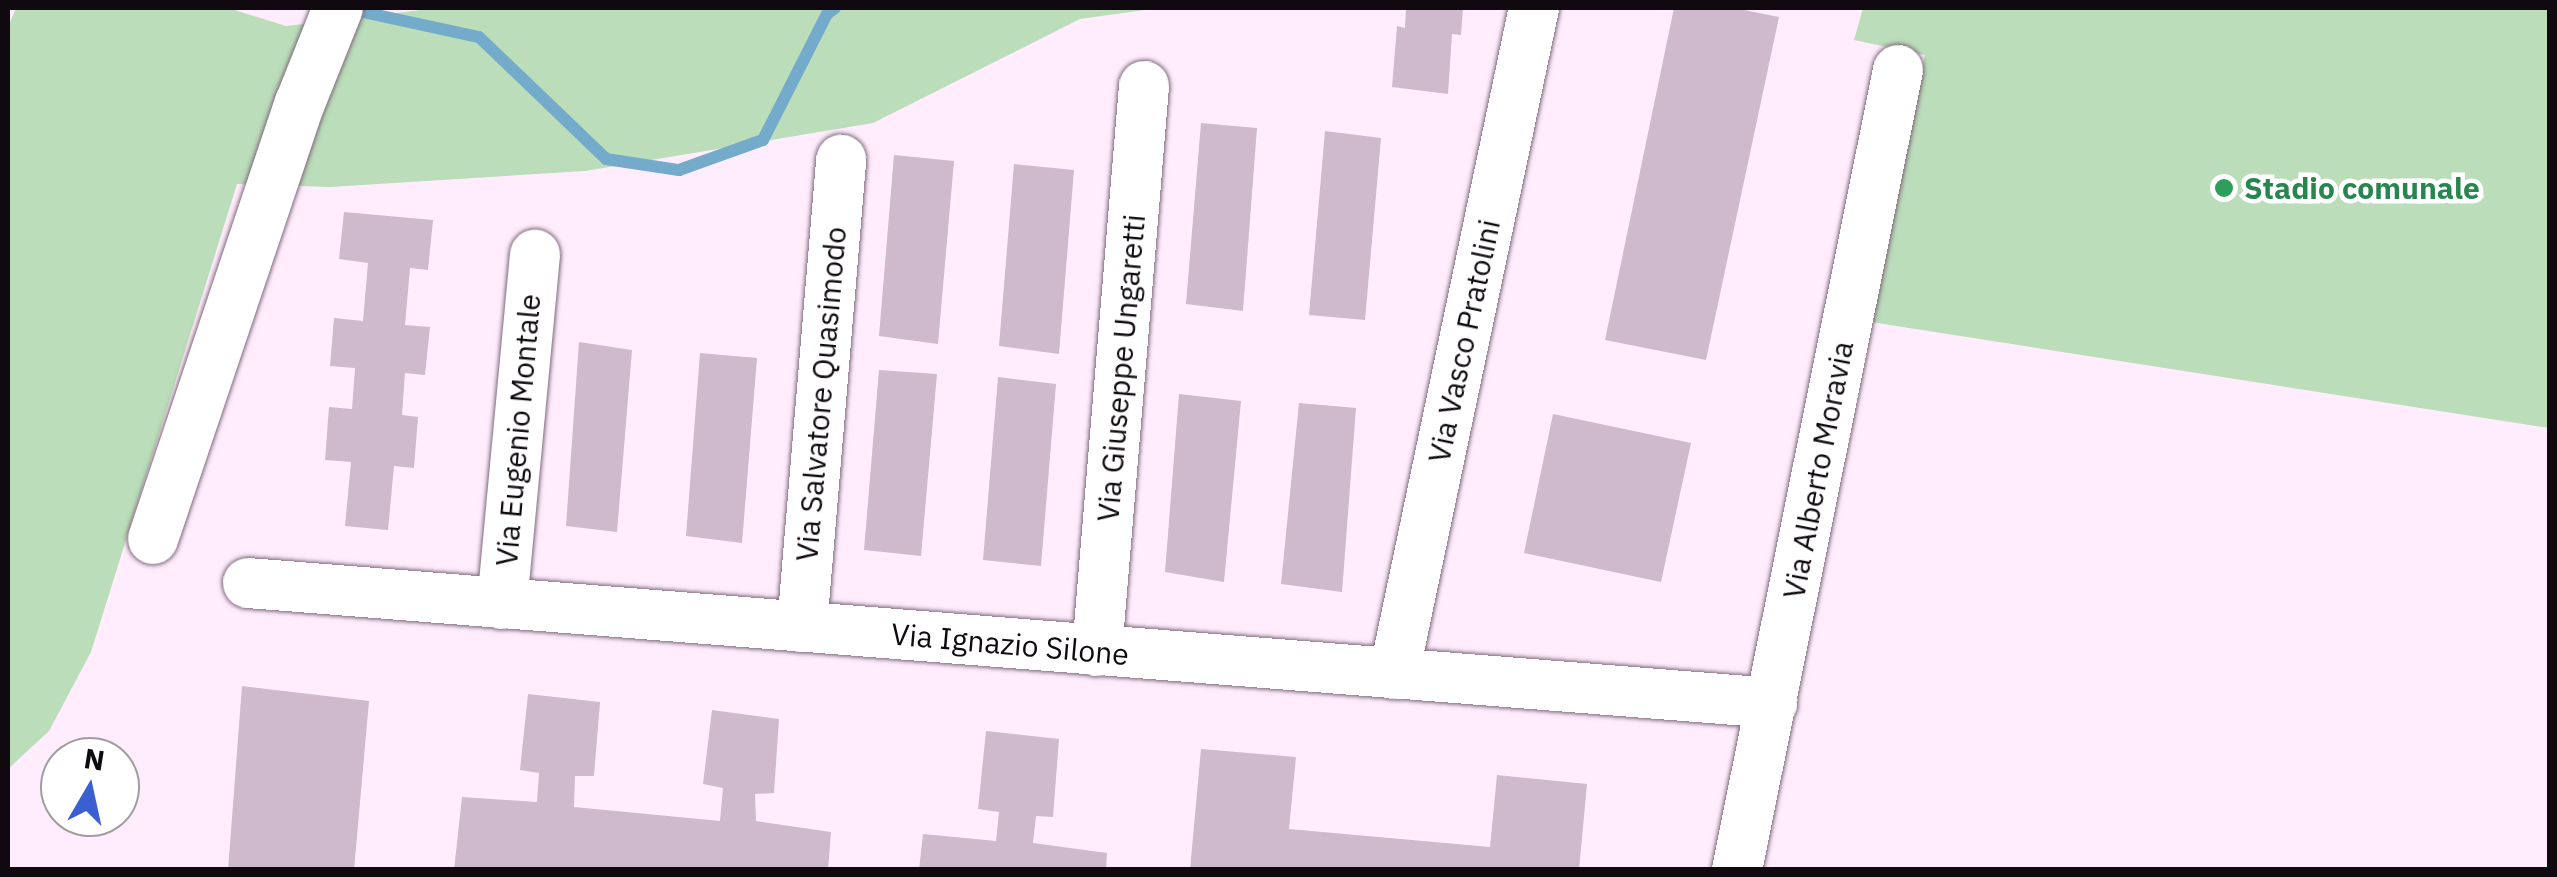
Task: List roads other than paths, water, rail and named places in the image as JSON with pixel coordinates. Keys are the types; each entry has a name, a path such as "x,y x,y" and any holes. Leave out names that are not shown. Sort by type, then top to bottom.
{"street":[{"name":"Via Vasco Pratolini","path":"1394,674 1534,8"},
{"path":"152,539 300,103 333,23"},
{"name":"Via Alberto Moravia","path":"1736,870 1898,70"},
{"name":"Via Giuseppe Ungaretti","path":"1097,651 1144,86"},
{"name":"Via Salvatore Quasimodo","path":"802,627 840,160"},
{"name":"Via Eugenio Montale","path":"502,604 535,256"},
{"name":"Via Ignazio Silone","path":"248,583 1772,703"}],"waterway":[{"path":"349,9 479,37 606,159 679,170 763,140 827,14 835,8"}],"place":[{"name":"Stadio comunale","path":"2224,188"}]}
